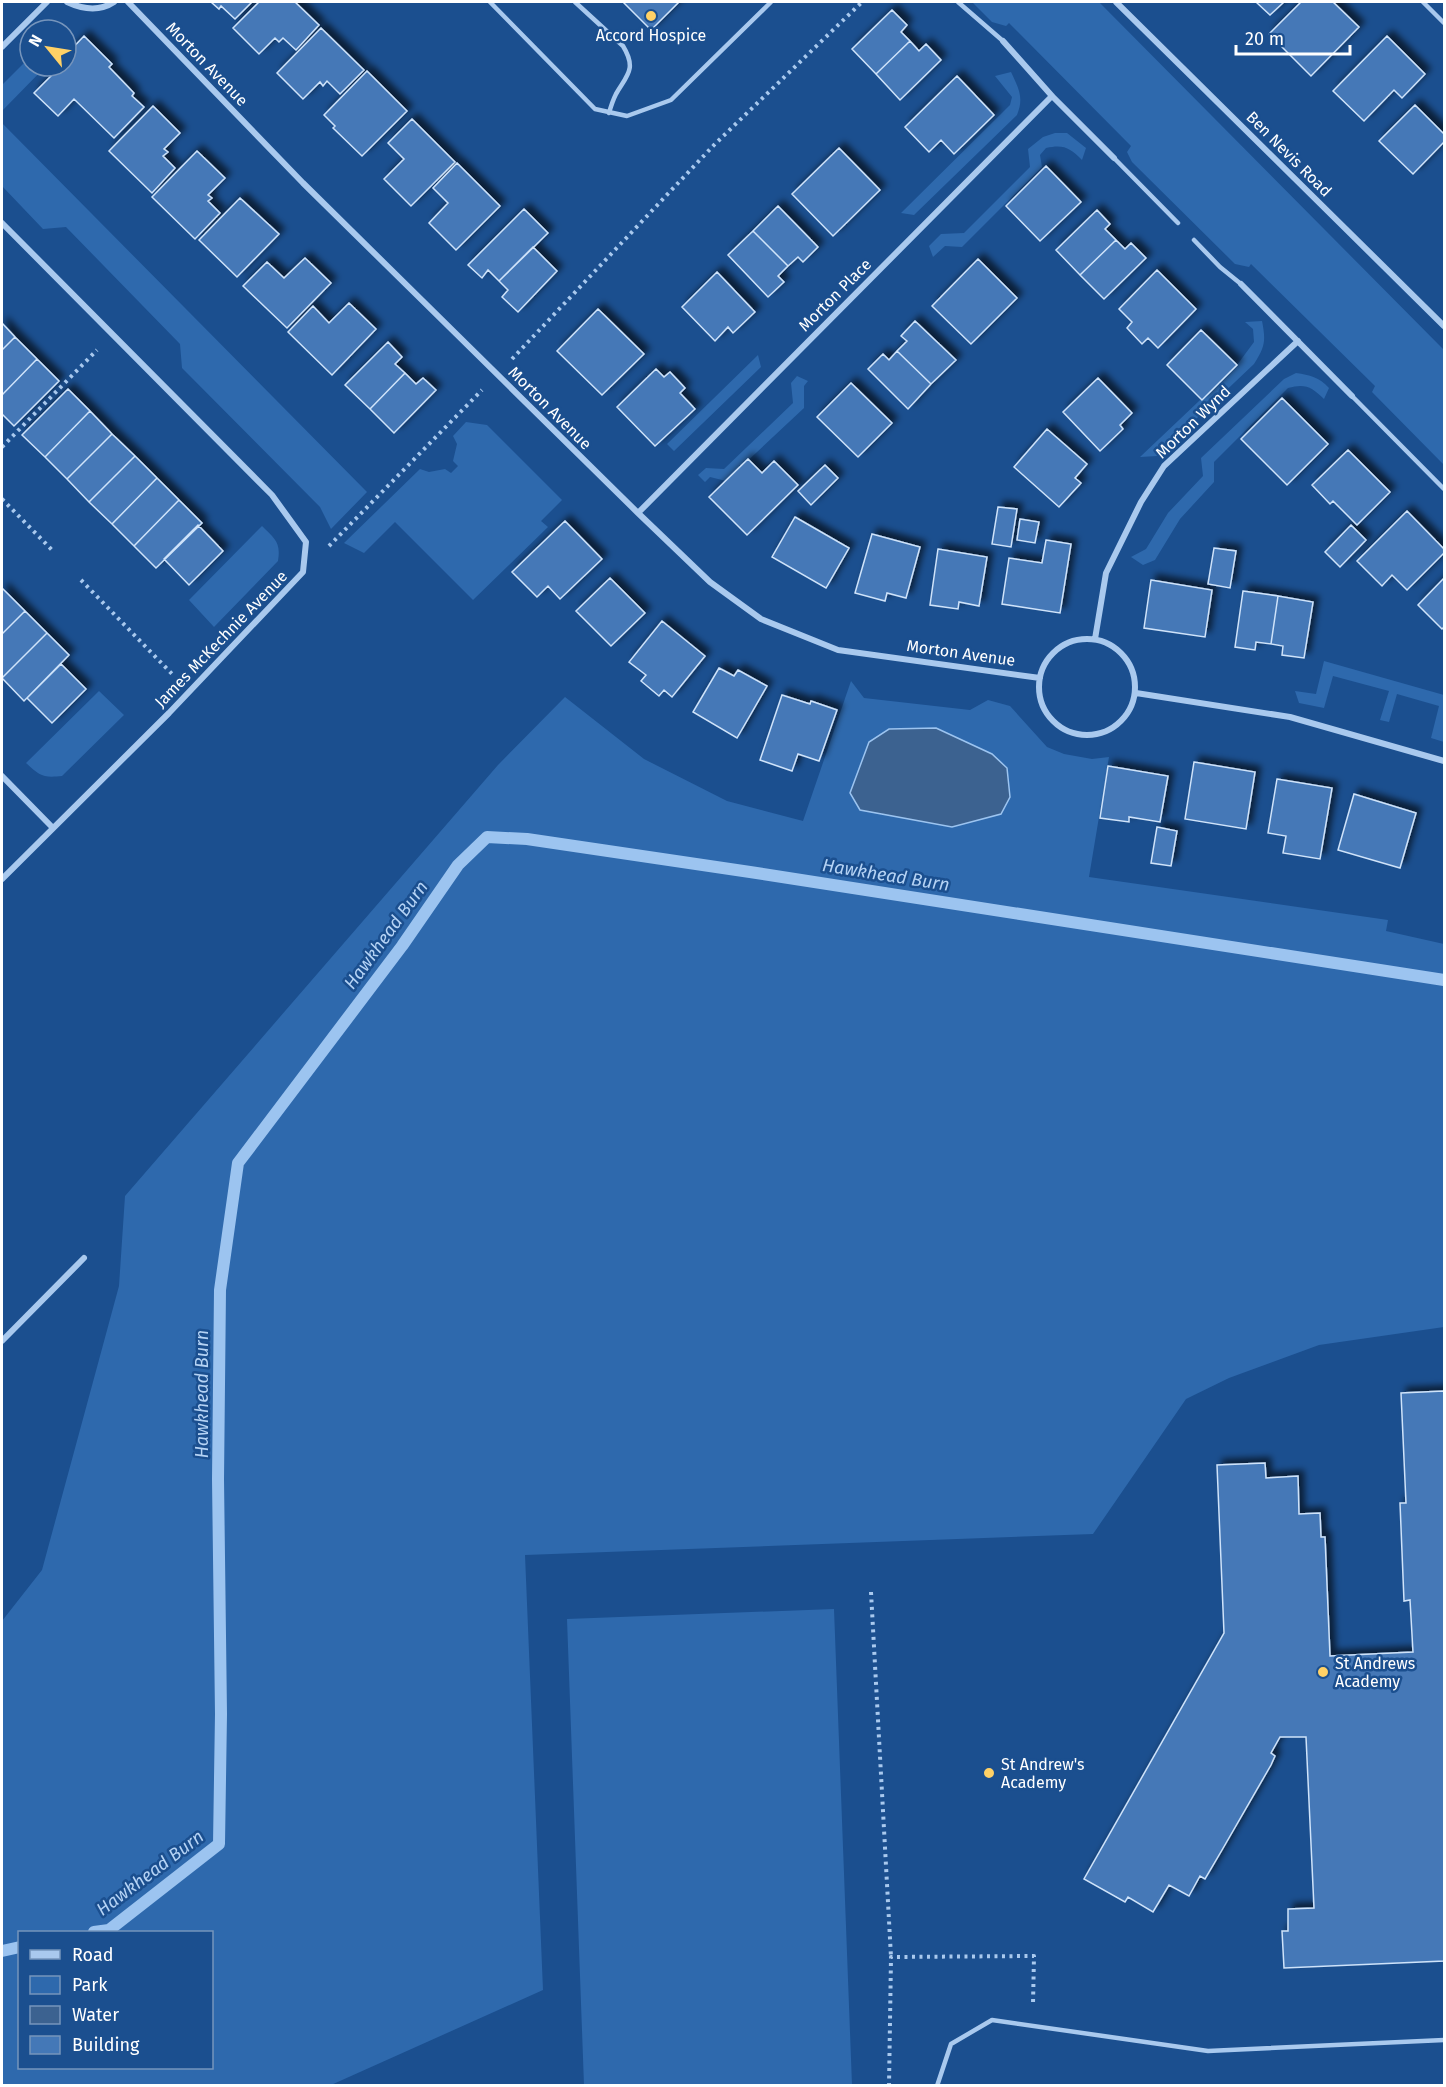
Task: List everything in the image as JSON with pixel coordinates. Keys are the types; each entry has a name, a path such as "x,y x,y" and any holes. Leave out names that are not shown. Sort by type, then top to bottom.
{"street":[{"path":"2,47 47,2"},
{"path":"66,2 81,8 96,9 114,2"},
{"name":"Morton Avenue","path":"128,2 303,183 710,582 761,619 838,650 1040,678"},
{"name":"Ben Nevis Road","path":"1116,2 1444,326"},
{"path":"1003,42 1052,96 1114,158"},
{"name":"Morton Place","path":"638,513 1052,96"},
{"name":"James McKechnie Avenue","path":"2,223 272,495 306,542 303,572 189,692 2,879"},
{"path":"1242,284 1352,396"},
{"name":"Morton Wynd","path":"1095,639 1106,573 1141,502 1164,466 1298,341"},
{"path":"1095,639 1113,645 1126,658 1134,675 1136,693 1130,712 1116,726 1099,734 1080,735 1062,729 1048,715 1040,698 1040,678 1047,661 1060,647 1077,640 1095,639"},
{"path":"1136,693 1290,717 1444,761"},
{"path":"2,776 53,828"},
{"path":"2,1341 84,1258"}],"lane":[{"path":"490,2 595,109 627,116 671,100 771,2"},
{"path":"575,2 623,46 628,55 630,72 615,96 609,112"},
{"path":"958,2 1003,42"},
{"path":"1423,2 1444,22"},
{"path":"1114,158 1178,223"},
{"path":"1194,240 1220,267 1242,284"},
{"path":"1352,396 1444,489"},
{"path":"936,2085 951,2044 992,2020 1208,2052 1444,2040"}],"path":[{"path":"303,572 497,375 714,145 862,2"},
{"path":"2,447 113,335"},
{"path":"2,499 54,552"},
{"path":"81,580 189,692"},
{"path":"871,1592 891,1957 889,2085"},
{"path":"891,1957 1034,1956 1033,2026"}],"green space":[{"path":"972,2 1099,2 1444,350 1444,465 1372,392 1375,386 1251,264 1249,267 1235,264 1132,162 1127,152 1131,146 1009,23 1006,26 992,22"},
{"path":"18,69 18,78 34,78 2,111 2,85"},
{"path":"1011,72 1020,94 1017,115 914,215 901,213 1010,105 1012,97 995,76"},
{"path":"2,123 367,492 331,529 320,507 182,368 180,344 66,227 43,229 2,186"},
{"path":"1055,133 1067,133 1086,148 1082,160 1066,148 1058,146 1046,148 1040,155 1042,167 962,247 945,246 933,257 929,246 941,234 964,233 1030,167 1028,149 1043,137"},
{"path":"1262,321 1264,344 1254,364 1157,456 1140,457 1237,365 1254,342 1253,329 1245,322"},
{"path":"758,355 761,367 674,451 667,444"},
{"path":"1296,373 1322,381 1329,388 1324,399 1308,387 1288,388 1214,462 1214,482 1180,519 1155,560 1143,565 1131,557 1146,549 1168,513 1203,476 1201,458 1284,379"},
{"path":"797,376 808,381 804,386 804,408 726,481 710,477 705,482 698,475 706,468 724,469 793,403 791,383"},
{"path":"466,422 487,425 562,500 541,521 548,527 473,600 395,522 364,553 344,543 420,469 429,472 445,469 451,473 458,466 453,461 457,444 453,436"},
{"path":"262,526 278,545 278,561 214,627 189,600"},
{"path":"1324,661 1444,695 1444,742 1431,738 1439,706 1397,694 1389,722 1380,720 1389,691 1333,676 1324,708 1299,703 1295,691 1316,694"},
{"path":"851,681 864,698 970,710 988,700 1010,706 1047,747 1064,754 1092,759 1109,757 1089,877 1388,920 1386,931 1444,944 1444,1327 1319,1345 1229,1378 1186,1399 1093,1534 525,1555 543,1990 331,2085 2,2086 2,1621 42,1570 119,1286 125,1196 498,765 565,697 644,759 727,801 803,821"},
{"path":"99,691 124,715 62,776 42,775 26,763"},
{"path":"834,1609 852,2085 584,2085 567,1619"}],"water":[{"path":"936,728 992,754 1007,768 1010,797 1001,814 952,827 860,810 850,793 869,742 889,729"}],"building":[{"path":"211,2 252,2 235,19 221,6 219,9"},
{"path":"259,2 295,2 319,25 296,50 283,38 279,42 275,38 259,54 233,28"},
{"name":"Accord Hospice","path":"623,2 679,2 651,30"},
{"path":"1256,2 1284,2 1270,15"},
{"path":"1301,2 1333,2 1359,27 1311,76 1269,34"},
{"path":"892,10 907,25 901,32 910,41 876,74 852,49"},
{"path":"321,28 364,70 340,94 327,81 323,86 320,82 303,99 277,73"},
{"path":"84,36 112,64 109,67 144,107 114,138 74,99 58,116 34,93 49,78 78,78 78,42"},
{"path":"1387,36 1425,74 1402,98 1394,90 1364,121 1333,91"},
{"path":"910,41 919,51 926,44 941,60 900,100 876,74"},
{"path":"367,71 407,111 362,156 333,128 335,126 324,115"},
{"path":"957,76 994,115 954,154 941,140 929,152 905,127"},
{"path":"1415,105 1444,134 1444,142 1413,174 1379,141"},
{"path":"153,106 180,133 164,149 168,152 163,156 175,168 152,193 109,151"},
{"path":"412,119 455,162 411,206 384,179 404,159 388,143"},
{"path":"839,148 880,190 833,236 792,194"},
{"path":"197,151 225,178 208,195 212,198 208,201 220,213 195,239 152,197"},
{"path":"457,163 500,206 456,250 429,223 448,203 433,188"},
{"path":"1046,166 1081,202 1040,241 1006,206"},
{"path":"240,198 279,234 237,277 199,240"},
{"path":"778,206 818,247 803,262 798,257 788,266 753,231"},
{"path":"524,209 548,233 499,281 488,270 482,278 468,265"},
{"path":"1097,210 1110,224 1105,229 1116,240 1080,275 1056,250"},
{"path":"753,231 788,266 778,276 784,282 768,297 728,255"},
{"path":"1116,240 1125,249 1131,243 1146,258 1104,299 1080,275"},
{"path":"533,247 557,271 518,312 502,297 508,290 499,281"},
{"path":"305,258 331,283 287,328 243,286 267,262 284,278"},
{"path":"978,259 1017,298 971,344 932,306"},
{"path":"1157,270 1196,309 1158,348 1148,338 1142,344 1127,328 1132,322 1119,309"},
{"path":"717,272 755,312 733,333 728,327 715,341 682,307"},
{"path":"349,303 376,329 332,375 288,332 313,306 329,323"},
{"path":"598,309 644,354 602,395 557,351"},
{"path":"915,321 956,360 931,384 897,351 907,341 901,336"},
{"path":"2,323 15,337 2,350"},
{"path":"1201,330 1237,365 1202,400 1167,365"},
{"path":"15,337 37,359 2,395 2,350"},
{"path":"388,342 402,357 395,364 405,373 370,409 345,385"},
{"path":"897,351 931,384 908,409 868,369 883,354 889,360"},
{"path":"37,359 59,381 14,426 2,414 2,395"},
{"path":"656,369 664,377 670,372 685,388 680,393 695,409 655,446 617,407"},
{"path":"405,373 416,384 423,378 436,390 394,433 370,409"},
{"path":"1098,378 1132,413 1120,425 1123,429 1100,451 1063,412"},
{"path":"851,383 892,423 858,457 817,417"},
{"path":"68,389 90,411 45,457 22,435"},
{"path":"1282,398 1328,444 1287,485 1241,439"},
{"path":"90,411 112,434 67,479 45,457"},
{"path":"1047,429 1087,464 1075,478 1081,483 1059,507 1014,467"},
{"path":"112,434 135,456 89,502 67,479"},
{"path":"1348,450 1390,492 1357,525 1333,501 1330,504 1312,485"},
{"path":"135,456 157,478 112,524 89,502"},
{"path":"748,459 762,473 774,461 798,485 747,535 709,497"},
{"path":"825,465 838,478 811,505 798,491"},
{"path":"157,478 179,500 134,546 112,524"},
{"path":"179,500 202,523 156,568 134,546"},
{"path":"998,507 1017,509 1011,547 992,544"},
{"path":"1407,511 1444,549 1444,553 1407,590 1392,575 1382,586 1357,561"},
{"path":"795,517 849,548 826,588 772,557"},
{"path":"1020,519 1039,522 1035,543 1017,540"},
{"path":"565,521 602,559 560,599 548,586 537,597 512,572"},
{"path":"198,525 223,551 189,585 164,559"},
{"path":"1351,525 1366,540 1340,567 1325,552"},
{"path":"872,534 920,547 906,598 887,593 885,601 855,593"},
{"path":"1046,540 1071,544 1060,613 1002,604 1009,558 1042,563"},
{"path":"1214,548 1236,551 1230,588 1208,584"},
{"path":"938,549 987,557 979,606 959,602 958,609 930,605"},
{"path":"610,578 645,613 611,646 576,611"},
{"path":"1444,578 1444,627 1442,629 1418,605"},
{"path":"1151,580 1212,590 1205,637 1144,628"},
{"path":"2,590 25,611 2,634"},
{"path":"1243,591 1278,596 1271,644 1256,642 1255,650 1235,647"},
{"path":"1278,596 1313,602 1304,658 1282,655 1283,646 1271,644"},
{"path":"25,611 47,633 2,678 2,634"},
{"path":"662,621 705,656 672,697 664,690 659,696 641,681 646,675 629,662"},
{"path":"47,633 69,655 24,701 2,678"},
{"path":"61,664 86,689 52,723 27,698"},
{"path":"719,668 734,676 738,670 767,686 737,738 693,712"},
{"path":"782,695 810,704 811,701 837,710 819,761 798,754 792,771 760,760"},
{"path":"1194,762 1255,772 1246,829 1185,819"},
{"path":"1108,766 1168,776 1160,822 1129,817 1129,822 1100,818"},
{"path":"1277,779 1332,788 1320,859 1283,853 1286,836 1268,833"},
{"path":"1354,794 1416,813 1400,868 1338,850"},
{"path":"1157,827 1177,831 1171,866 1151,863"},
{"name":"St Andrews Academy","path":"1444,1391 1444,1961 1284,1968 1282,1931 1288,1931 1288,1909 1314,1908 1306,1737 1280,1737 1271,1753 1275,1756 1271,1765 1205,1879 1200,1876 1189,1896 1169,1885 1153,1912 1128,1897 1125,1902 1084,1879 1224,1633 1217,1465 1265,1463 1266,1478 1298,1476 1299,1514 1320,1513 1321,1537 1325,1537 1330,1656 1413,1652 1410,1600 1404,1601 1400,1503 1406,1503 1401,1393"}],"waterway":[{"name":"Hawkhead Burn","path":"102,1931 109,1930 219,1844 220,1290 238,1163 402,946 458,865 487,837 527,839 750,872 1444,980"},
{"name":"Hawkhead Burn","path":"2,1951 18,1947"}],"place":[{"name":"Accord Hospice","path":"651,16"},
{"name":"St Andrews Academy","path":"1323,1672"},
{"name":"St Andrew's Academy","path":"989,1773"}]}
